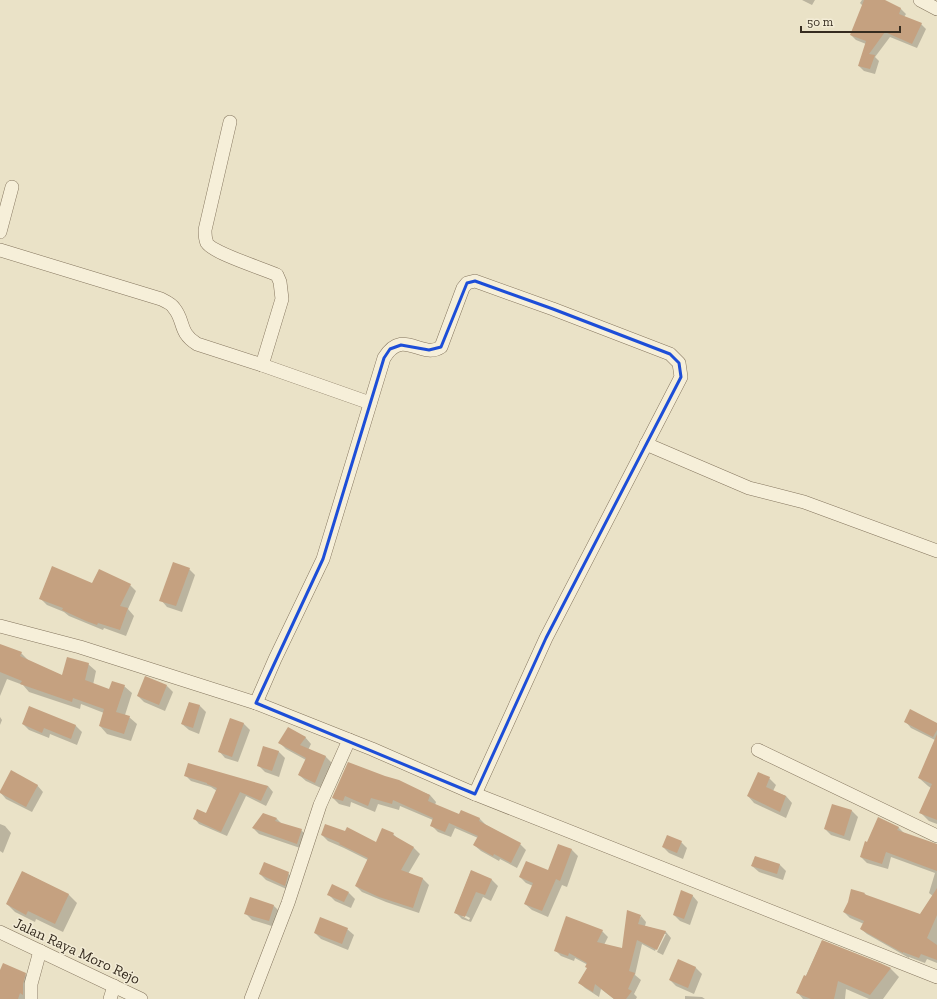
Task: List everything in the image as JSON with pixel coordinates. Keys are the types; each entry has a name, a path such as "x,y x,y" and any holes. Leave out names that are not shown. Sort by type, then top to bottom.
{"street":[{"path":"920,0 937,9"},
{"path":"230,122 205,230 206,238 207,242 215,250 277,275 280,282 282,299 262,365"},
{"path":"0,232 12,187"},
{"path":"0,250 161,299 174,307 184,332 197,344 370,403"},
{"path":"256,703 275,659 323,559 384,358 390,349 401,345 408,344 429,350 442,347 463,288 467,283 475,281 670,354 679,363 681,377 546,638 475,794"},
{"path":"646,444 749,488 804,502 937,551"},
{"path":"0,626 80,647 256,703 349,740 475,794 937,976"},
{"path":"251,999 288,903 320,805 349,740"},
{"path":"758,750 937,836"},
{"name":"Jalan Raya Moro Rejo","path":"0,932 141,999"},
{"path":"32,999 31,984 40,951"},
{"path":"110,999 114,986"}],"highlighted area":[{"path":"475,281 553,309 670,354 679,363 681,377 546,638 475,794 256,703 323,559 384,358 390,349 401,345 429,350 441,347 467,283"}],"building":[{"path":"864,0 885,0 901,8 899,14 922,23 912,44 885,32 869,54 875,55 870,69 858,66 866,41 850,35"},
{"path":"173,562 190,568 176,606 159,601"},
{"path":"52,566 92,583 99,569 131,584 120,606 128,608 120,630 86,621 62,610 63,608 39,599"},
{"path":"0,644 22,652 20,656 62,675 67,657 89,663 85,680 109,689 112,681 125,685 116,712 130,716 124,734 99,726 104,709 73,698 72,702 20,684 22,681 0,672"},
{"path":"145,676 167,685 159,705 137,696"},
{"path":"189,702 200,705 193,728 181,724"},
{"path":"29,706 76,725 71,739 44,728 42,733 22,724"},
{"path":"910,709 937,723 937,730 933,737 904,722"},
{"path":"230,718 244,723 232,757 218,752"},
{"path":"288,727 306,737 300,745 326,756 315,783 298,775 306,758 278,743"},
{"path":"937,734 937,820 919,813 932,784 918,778"},
{"path":"263,746 279,751 272,771 257,766"},
{"path":"348,762 399,780 430,795 428,801 459,814 461,810 480,818 479,821 521,843 511,863 494,854 493,856 473,845 478,836 449,823 445,832 430,826 433,818 393,800 392,804 371,798 368,806 345,796 343,801 332,798"},
{"path":"188,763 268,786 261,801 240,792 221,832 193,819 197,809 206,813 217,788 207,783 184,776"},
{"path":"11,770 38,785 26,807 0,793"},
{"path":"758,772 770,777 766,787 786,796 780,812 747,796"},
{"path":"832,804 852,810 844,836 824,829"},
{"path":"263,813 277,818 275,821 302,829 297,844 252,828"},
{"path":"878,817 899,827 897,830 937,844 937,871 886,852 882,864 860,857 865,841 867,842"},
{"path":"325,824 345,831 347,827 376,842 382,828 394,833 393,835 414,847 401,870 423,878 413,908 379,897 355,886 368,858 321,835"},
{"path":"667,835 682,841 677,853 662,847"},
{"path":"558,844 572,849 560,881 556,879 542,911 524,904 533,883 519,877 526,861 548,870"},
{"path":"755,856 780,864 777,874 751,866"},
{"path":"264,862 289,872 285,886 259,874"},
{"path":"471,870 492,879 485,895 476,892 465,917 454,913"},
{"path":"22,871 69,894 55,924 28,911 26,915 6,904"},
{"path":"332,884 349,892 344,902 327,895"},
{"path":"937,888 937,915 927,938 937,945 937,960 921,954 919,958 903,953 860,929 864,921 843,912 848,902 851,889 920,914"},
{"path":"681,890 693,895 684,919 673,915"},
{"path":"250,897 274,905 269,921 244,914"},
{"path":"627,910 641,915 638,924 666,931 657,950 637,940 629,971 635,973 628,989 632,991 626,999 614,999 595,984 593,992 578,983 587,968 585,967 587,963 569,953 568,956 554,951 566,916 603,930 597,942 622,948"},
{"path":"320,917 348,928 342,944 314,933"},
{"path":"822,940 891,968 870,995 838,981 834,999 811,999 796,993 804,975 806,976"},
{"path":"678,959 696,967 688,988 669,980"},
{"path":"3,963 26,973 23,984 23,995 20,993 18,999 0,999 0,970"}]}
